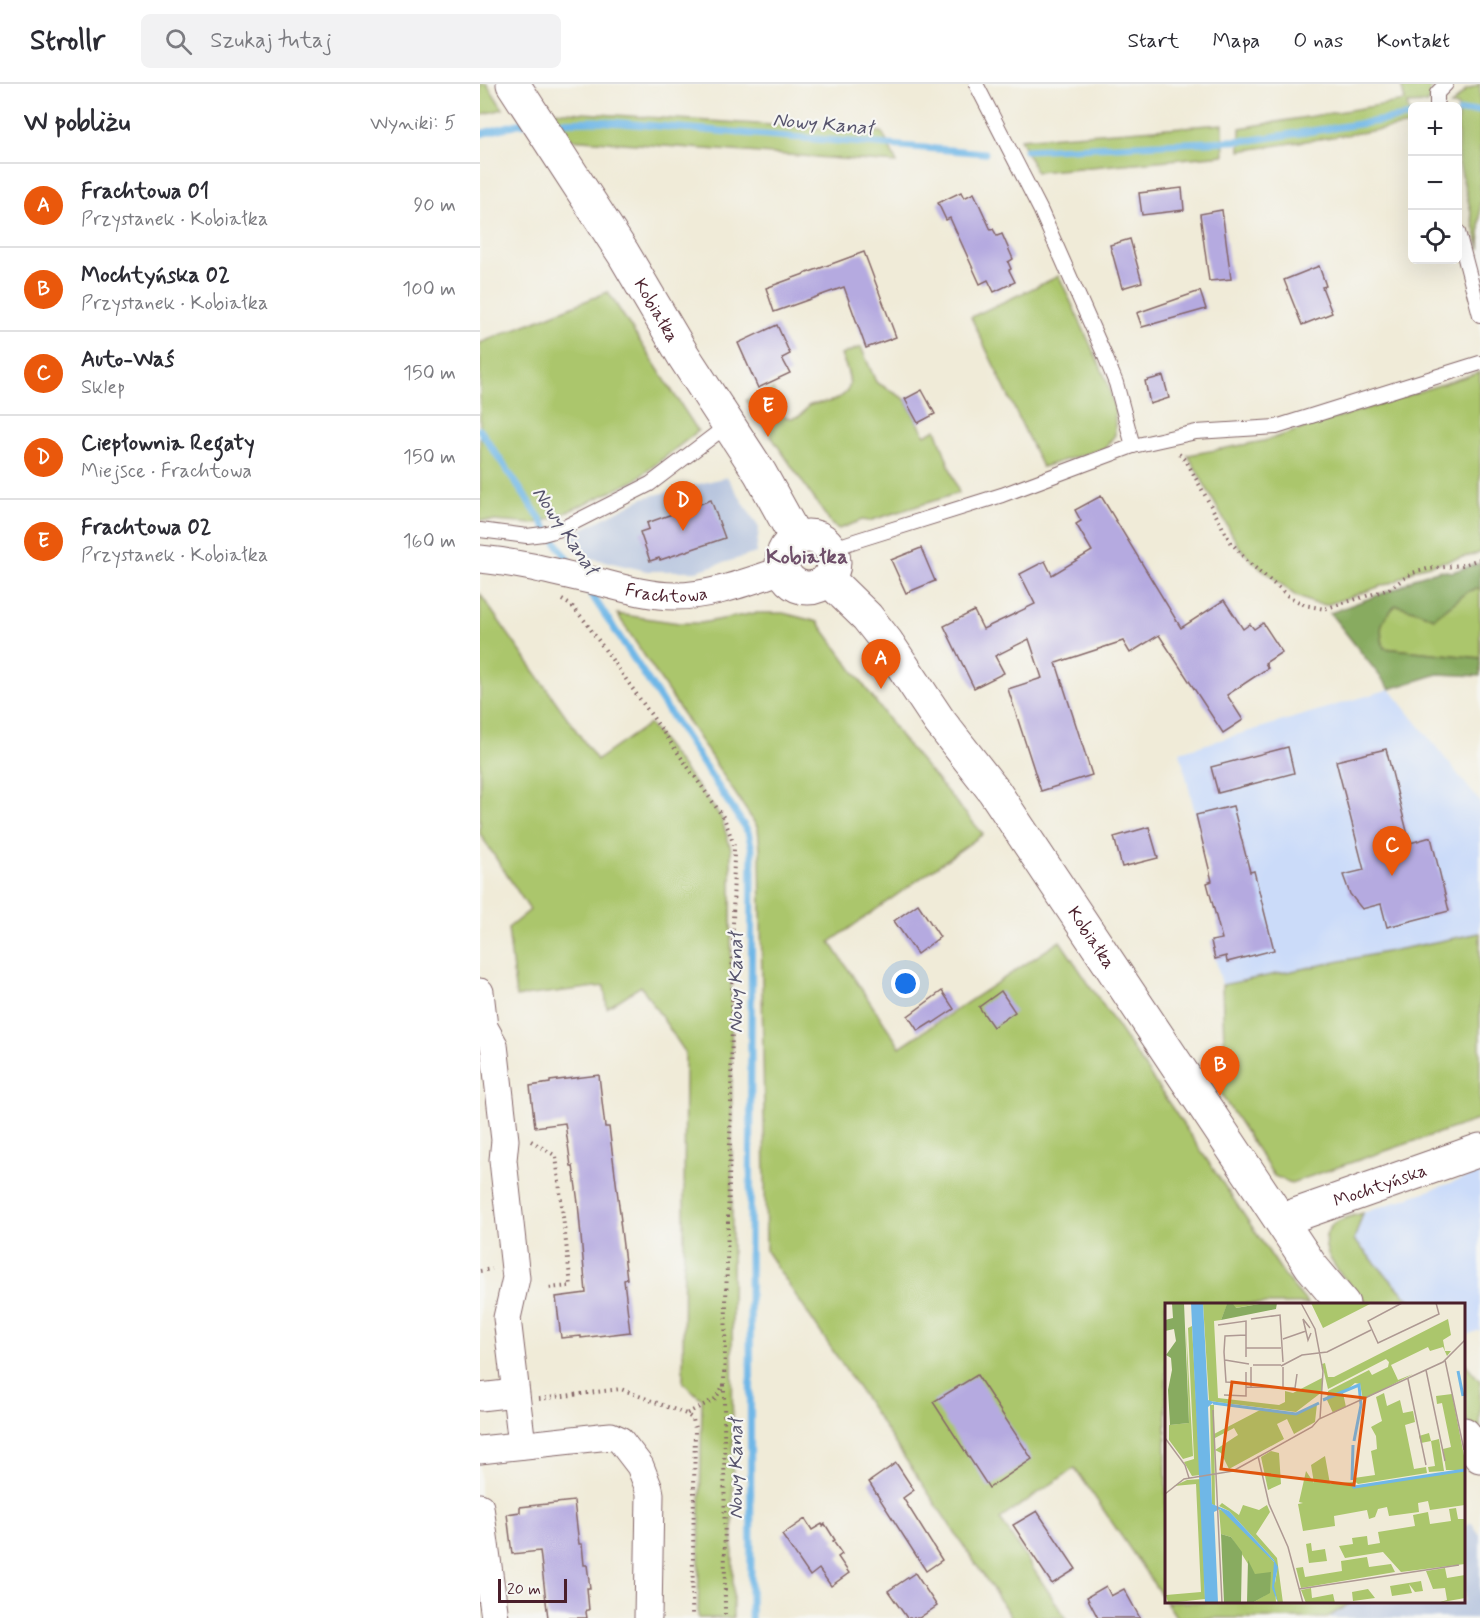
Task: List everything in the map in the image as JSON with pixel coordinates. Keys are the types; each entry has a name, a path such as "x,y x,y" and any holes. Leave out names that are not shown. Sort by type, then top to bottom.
{"street":[{"name":"Kobiałka","path":"520,94 622,253 683,355 760,473 796,538"},
{"path":"805,535 816,536 825,542 830,564 821,585 811,588 801,587 791,582 783,570 783,554 796,538 805,535"},
{"name":"Frachtowa","path":"480,559 524,565 646,593 685,595 716,590 783,570"},
{"name":"Kobiałka","path":"830,564 886,641 940,722 994,791 1311,1266 1341,1303"},
{"path":"480,992 482,1028 494,1045 505,1140 503,1160 516,1278 507,1318 522,1445"},
{"name":"Mochtyńska","path":"1281,1220 1480,1150"},
{"path":"480,1397 515,1393"},
{"path":"1465,1435 1480,1456"},
{"path":"480,1450 611,1436 620,1440 640,1466 650,1494 648,1618"},
{"path":"480,1507 495,1618"}],"lane":[{"path":"976,84 1040,209 1105,356 1116,383 1133,446"},
{"path":"1437,102 1437,93 1446,84"},
{"path":"1462,247 1480,315"},
{"path":"830,564 858,540 1002,495 1133,446 1196,432 1276,427 1480,363"},
{"path":"480,530 526,536 561,529 650,484 729,424"}],"path":[{"path":"1159,440 1187,462 1230,541 1246,560 1288,596 1305,605 1324,609 1389,589 1412,573 1462,565 1480,559"},
{"path":"558,597 572,606 584,620 724,818 734,845 731,1101 723,1384 725,1618"},
{"path":"531,1141 556,1156 570,1274 571,1286 548,1288"},
{"path":"686,1414 715,1399 723,1384"}],"shaded area":[{"path":"727,477 759,528 756,553 696,571 647,571 582,556 569,536 643,498"},
{"path":"1390,689 1480,802 1480,933 1222,985 1211,940 1221,937 1208,883 1212,882 1180,752"},
{"path":"1480,1173 1480,1330 1465,1336 1465,1303 1412,1303 1354,1240 1363,1213"},
{"path":"1471,1522 1480,1535 1480,1618 1327,1618 1350,1603 1465,1603 1465,1526"}],"green space":[{"path":"480,84 487,84 503,109 480,115"},
{"path":"1401,84 1431,84 1428,102 1408,102 1408,126 1240,151 1240,128 1405,101"},
{"path":"1480,84 1480,249 1462,175 1462,102 1455,102 1466,90"},
{"path":"551,111 882,132 897,163 568,139"},
{"path":"1223,124 1224,155 1036,172 1020,139"},
{"path":"1059,276 1107,381 1115,411 1115,435 1105,448 1042,467 971,317"},
{"path":"608,292 698,431 634,481 554,518 533,524 480,520 480,343"},
{"path":"861,347 876,382 905,399 925,435 936,429 959,493 869,521 862,520 839,529 832,525 746,400 773,389 784,417 792,418 800,416 808,406 838,399 850,384 841,355"},
{"path":"1480,372 1480,553 1417,568 1396,581 1326,605 1313,603 1296,596 1252,561 1238,545 1188,455 1264,441"},
{"path":"1480,563 1480,588 1469,591 1434,618 1396,605 1384,620 1381,634 1384,648 1480,658 1480,676 1438,674 1390,689 1330,613 1400,587 1414,578 1441,570 1452,572"},
{"path":"1480,588 1480,658 1384,648 1381,634 1382,624 1396,605 1434,618 1469,591"},
{"path":"480,594 597,760 649,724 721,817 731,849 733,1618 698,1618 702,1399 683,1383 685,1052 641,986 607,1008 604,986 516,997 508,928 530,910 480,834"},
{"path":"755,613 783,613 818,622 904,741 983,834 830,942 900,1047 1060,941 1287,1279 1307,1303 1165,1303 1165,1601 1075,1468 1000,1519 1066,1618 1012,1618 766,1251 758,828 617,614 679,623 701,623"},
{"path":"1480,933 1480,1119 1291,1183 1274,1176 1209,1076 1224,1041 1222,985"},
{"path":"1363,1213 1354,1240 1412,1303 1367,1303 1344,1278 1329,1256 1326,1245 1326,1235 1332,1225"},
{"path":"1465,1363 1480,1381 1480,1438 1465,1418"},
{"path":"1167,1603 1350,1603 1327,1618 1177,1618"}],"building":[{"path":"1182,188 1184,210 1142,215 1139,193"},
{"path":"961,192 964,198 974,193 991,230 993,229 997,236 1002,234 1013,259 1008,262 1015,282 994,292 988,280 980,284 950,218 946,220 938,203"},
{"path":"1222,210 1231,279 1209,281 1200,214"},
{"path":"1130,239 1142,282 1122,288 1110,245"},
{"path":"864,252 896,337 866,348 844,287 774,312 766,288"},
{"path":"1319,266 1326,286 1322,287 1332,313 1302,325 1284,280"},
{"path":"1200,291 1206,309 1142,327 1137,313"},
{"path":"777,325 790,354 782,358 790,373 758,388 738,343"},
{"path":"1163,376 1169,398 1150,404 1145,381"},
{"path":"922,390 935,414 918,423 905,399"},
{"path":"1101,496 1181,628 1224,600 1243,629 1250,624 1254,629 1263,623 1282,652 1265,663 1268,668 1227,695 1243,720 1223,733 1159,635 1130,653 1123,641 1056,663 1092,775 1041,791 1008,689 1042,678 1029,639 995,656 1004,673 974,688 944,626 974,611 983,629 1035,604 1020,574 1045,561 1052,575 1092,551 1076,524 1081,521 1075,510"},
{"path":"711,500 725,538 660,560 659,558 650,561 640,532 649,529 647,523"},
{"path":"921,548 935,581 906,593 891,560"},
{"path":"1288,747 1294,773 1218,793 1211,767"},
{"path":"1386,749 1410,843 1431,837 1449,911 1387,927 1381,904 1362,909 1350,894 1343,875 1364,870 1336,761"},
{"path":"1233,806 1250,872 1254,871 1274,950 1227,962 1226,956 1215,959 1211,941 1222,939 1207,883 1212,881 1196,815"},
{"path":"1149,827 1158,858 1122,867 1114,837"},
{"path":"918,904 940,937 917,954 894,921"},
{"path":"942,991 954,1009 918,1031 908,1016"},
{"path":"1001,991 1015,1012 993,1027 979,1007"},
{"path":"599,1075 605,1127 609,1127 621,1221 630,1332 561,1338 556,1297 586,1293 578,1203 565,1123 535,1127 530,1086"},
{"path":"977,1375 1032,1459 989,1488 933,1402"},
{"path":"896,1463 914,1490 903,1498 942,1560 926,1571 869,1482"},
{"path":"574,1501 579,1544 582,1544 584,1565 587,1565 590,1588 587,1588 589,1610 586,1612 587,1618 548,1618 540,1551 512,1554 507,1514 520,1512 520,1507"},
{"path":"1037,1511 1076,1569 1052,1584 1013,1525"},
{"path":"805,1519 812,1530 825,1524 842,1554 838,1557 849,1573 831,1586 819,1569 810,1576 782,1535"},
{"path":"915,1573 937,1606 919,1618 907,1618 888,1591"},
{"path":"1106,1586 1111,1596 1124,1589 1140,1618 1098,1618 1087,1597"}],"waterway":[{"name":"Nowy Kanał","path":"1462,112 1480,110"},
{"name":"Nowy Kanał","path":"1026,150 1252,140 1408,117"},
{"name":"Nowy Kanał","path":"548,122 597,121 985,153"},
{"name":"Nowy Kanał","path":"480,134 528,123"},
{"name":"Nowy Kanał","path":"480,430 573,567"},
{"name":"Nowy Kanał","path":"586,586 748,832 752,849 751,1618"}],"place":[{"name":"Frachtowa 02","path":"768,437"},
{"name":"Ciepłownia Regaty","path":"683,531"},
{"name":"Frachtowa 01","path":"881,689"},
{"name":"Auto-Waś","path":"1392,876"},
{"name":"Mochtyńska 02","path":"1220,1096"}],"district":[{"name":"Kobiałka","path":"807,556"}]}
